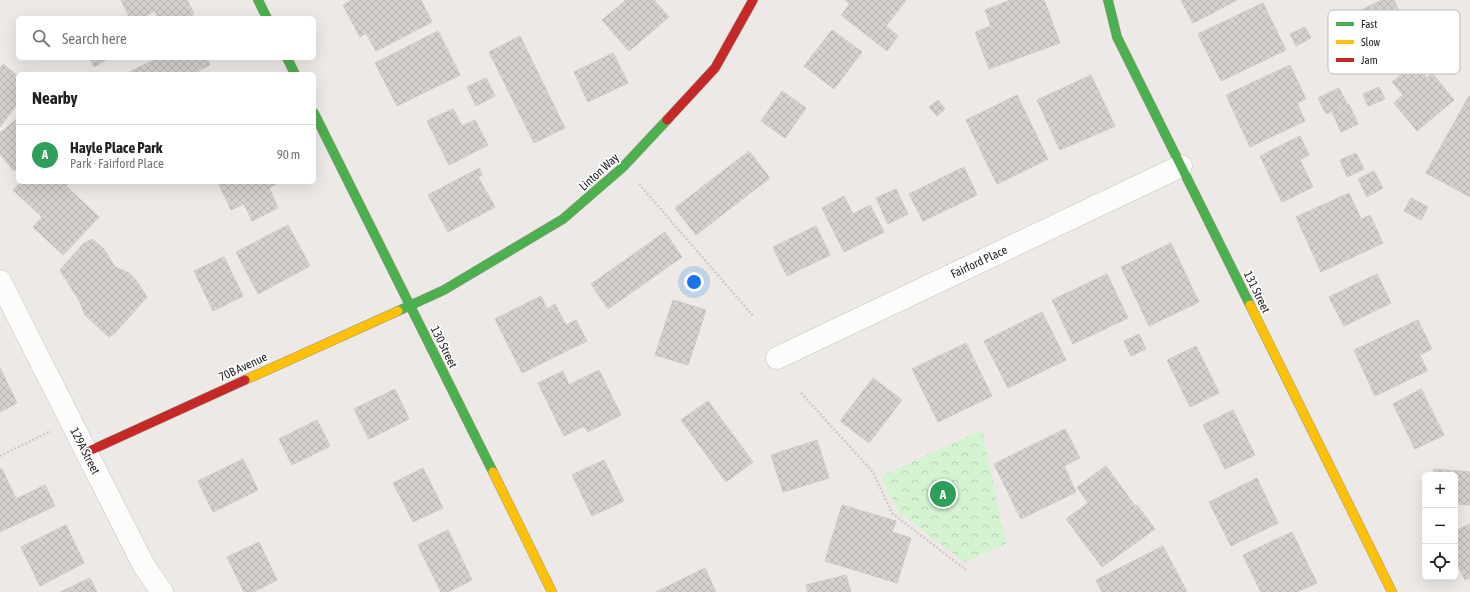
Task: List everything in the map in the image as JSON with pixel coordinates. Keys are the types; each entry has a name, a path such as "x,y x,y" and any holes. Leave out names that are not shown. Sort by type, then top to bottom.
{"street":[{"path":"258,0 266,16"},
{"name":"Linton Way","path":"410,305 444,290 563,219 623,167 715,68 753,0"},
{"name":"131 Street","path":"1108,0 1117,37 1392,592"},
{"path":"288,60 294,72"},
{"name":"130 Street","path":"316,117 552,592"},
{"name":"Fairford Place","path":"777,358 1181,166"},
{"name":"129A Street","path":"0,281 6,310 86,452 144,566 162,592"},
{"name":"70B Avenue","path":"86,452 410,305"}],"path":[{"path":"638,184 754,317"},
{"path":"802,393 873,472 892,513 966,570"},
{"path":"0,456 53,430"}],"green space":[{"path":"982,430 1006,544 964,562 899,512 881,476"}],"building":[{"path":"121,0 187,0 194,14 190,16 157,16 155,11 145,16 129,16"},
{"path":"352,0 421,0 432,22 376,51 366,33 360,37 343,5"},
{"path":"626,0 654,0 669,17 629,51 602,20"},
{"path":"845,0 906,0 886,26 898,36 887,51 841,15 850,4"},
{"path":"1011,0 1044,0 1060,43 989,69 975,32 991,26 985,10"},
{"path":"1181,0 1237,0 1193,23"},
{"path":"1382,0 1394,0 1399,10 1361,10"},
{"path":"1263,3 1286,50 1221,81 1198,34"},
{"path":"1305,27 1311,38 1296,46 1290,34"},
{"path":"832,30 862,52 834,89 804,66"},
{"path":"438,31 460,75 397,106 375,63"},
{"path":"520,36 565,128 534,143 489,52"},
{"path":"613,53 628,83 588,102 574,72"},
{"path":"92,60 106,60 94,67 91,61"},
{"path":"155,60 208,60 210,65 198,71 199,72 129,72"},
{"path":"3,64 16,74 16,106 0,127 0,68"},
{"path":"1290,65 1306,99 1297,103 1305,121 1250,147 1226,95"},
{"path":"1402,74 1424,74 1427,78 1433,74 1454,100 1417,131 1394,103 1403,95 1392,82"},
{"path":"1091,75 1115,126 1060,150 1037,100"},
{"path":"486,78 495,96 476,106 467,87"},
{"path":"1379,87 1385,99 1368,106 1363,94"},
{"path":"1339,88 1347,104 1326,114 1318,98"},
{"path":"782,91 806,108 785,138 761,121"},
{"path":"1017,95 1048,159 997,184 966,120"},
{"path":"1469,96 1470,97 1470,197 1426,173"},
{"path":"938,100 945,109 937,116 929,107"},
{"path":"1349,104 1358,124 1341,132 1332,112"},
{"path":"453,109 462,126 475,120 488,145 449,165 427,121"},
{"path":"16,120 16,169 14,171 0,154 0,133"},
{"path":"1300,136 1309,155 1300,160 1313,187 1282,202 1260,156"},
{"path":"749,151 770,178 696,235 675,208"},
{"path":"1356,153 1364,169 1347,177 1340,160"},
{"path":"964,167 977,195 923,221 909,194"},
{"path":"479,168 482,175 478,177 495,207 448,232 428,195"},
{"path":"1374,171 1383,188 1367,197 1358,179"},
{"path":"19,184 68,184 66,186 99,217 63,255 33,227 42,217 13,190"},
{"path":"219,184 276,184 269,188 278,208 252,221 244,204 231,210"},
{"path":"896,189 908,214 888,224 876,198"},
{"path":"1349,193 1361,219 1370,215 1383,243 1321,272 1296,217"},
{"path":"844,196 853,214 870,205 884,232 844,252 822,208"},
{"path":"1411,198 1428,207 1421,220 1404,211"},
{"path":"288,225 310,266 258,294 236,252"},
{"path":"816,226 830,255 787,276 773,247"},
{"path":"665,232 682,257 608,309 591,284"},
{"path":"92,239 104,249 115,267 129,273 136,280 147,297 115,333 109,337 85,315 80,302 60,270 83,244"},
{"path":"1171,243 1199,302 1149,326 1121,267"},
{"path":"224,257 243,296 213,311 194,271"},
{"path":"1107,274 1128,318 1073,344 1052,300"},
{"path":"1377,274 1391,303 1344,326 1329,297"},
{"path":"541,296 547,309 555,304 566,325 576,320 587,341 522,373 495,319"},
{"path":"673,300 706,310 688,365 655,355"},
{"path":"1042,312 1066,360 1008,388 984,341"},
{"path":"1418,320 1432,349 1420,355 1427,371 1375,396 1354,350"},
{"path":"1139,334 1146,349 1131,356 1124,341"},
{"path":"966,343 992,396 938,422 912,369"},
{"path":"1196,346 1219,393 1190,407 1167,360"},
{"path":"0,368 17,403 0,412"},
{"path":"599,370 621,415 588,432 584,426 564,436 538,383 563,371 569,385"},
{"path":"873,378 902,400 869,443 840,421"},
{"path":"395,389 409,419 369,439 354,409"},
{"path":"1421,389 1444,435 1415,449 1393,404"},
{"path":"708,401 753,462 726,482 681,420"},
{"path":"1233,410 1255,455 1225,469 1203,425"},
{"path":"317,420 330,446 292,465 279,439"},
{"path":"1065,429 1080,458 1064,466 1076,492 1021,519 994,464"},
{"path":"817,440 829,478 783,492 771,455"},
{"path":"243,459 258,490 213,512 198,481"},
{"path":"604,460 624,501 592,516 572,475"},
{"path":"1106,466 1136,507 1137,505 1155,529 1102,567 1066,519 1088,503 1077,487"},
{"path":"423,468 443,508 413,522 393,483"},
{"path":"0,469 2,469 16,499 45,485 55,506 0,532"},
{"path":"1434,469 1470,472 1470,505 1458,504 1458,472 1434,472"},
{"path":"1257,478 1278,523 1231,546 1209,502"},
{"path":"842,505 896,521 892,532 911,538 897,583 825,561"},
{"path":"1470,524 1470,578 1465,580 1458,565 1458,530"},
{"path":"66,525 84,563 40,586 21,547"},
{"path":"448,530 472,580 448,592 441,592 418,545"},
{"path":"1292,532 1317,583 1297,592 1261,592 1243,555"},
{"path":"259,542 277,580 253,592 244,592 227,557"},
{"path":"1163,546 1187,592 1102,592 1096,580"},
{"path":"705,568 716,592 656,592"},
{"path":"846,575 851,592 808,592 806,585"},
{"path":"90,578 97,592 60,592"}],"traffic: fast":[{"path":"258,0 266,16"},
{"path":"1108,0 1117,37 1250,305"},
{"path":"288,60 294,72"},
{"path":"316,117 493,472"},
{"path":"398,311 444,290 563,219 623,167 667,120"}],"traffic: slow":[{"path":"1250,305 1392,592"},
{"path":"245,380 398,311"},
{"path":"493,472 552,592"}],"traffic: jam":[{"path":"667,120 715,68 753,0"},
{"path":"87,452 245,380"}],"place":[{"name":"Hayle Place Park","path":"943,494"}]}
